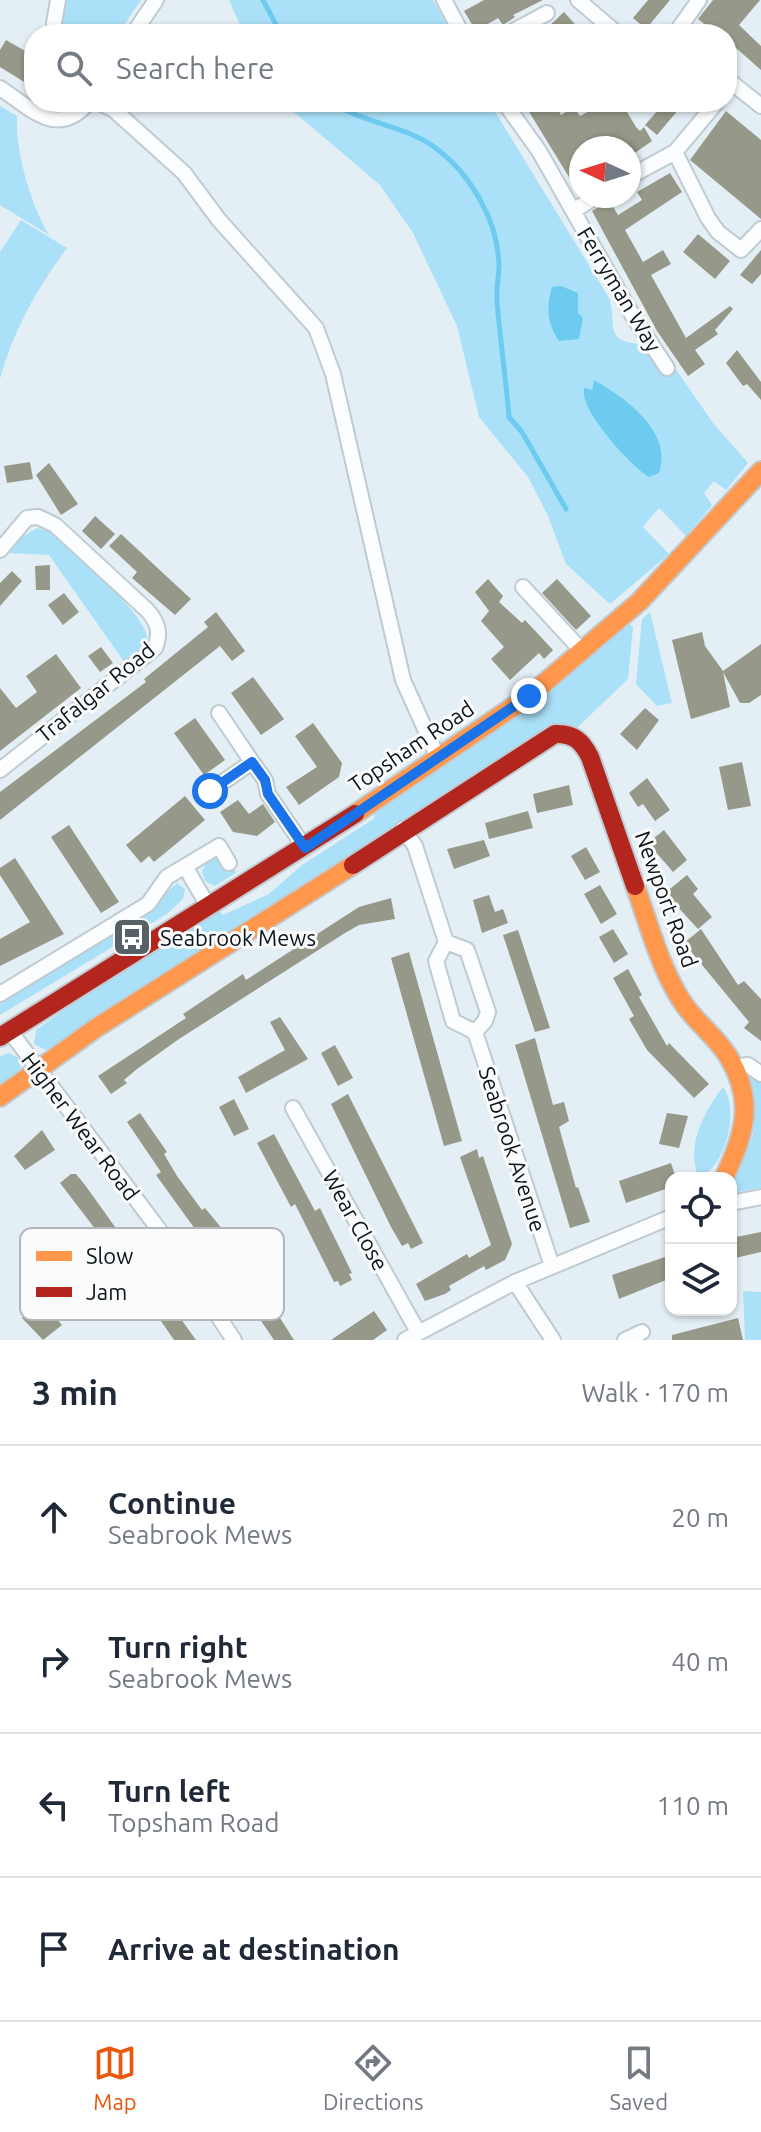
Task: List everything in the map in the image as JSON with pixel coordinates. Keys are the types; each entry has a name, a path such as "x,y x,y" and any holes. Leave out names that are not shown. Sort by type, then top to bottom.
{"street":[{"path":"54,23 58,0"},
{"path":"140,24 156,0"},
{"path":"444,0 457,24"},
{"path":"578,0 606,24"},
{"path":"682,24 699,0"},
{"path":"527,24 547,13"},
{"path":"0,88 24,104"},
{"path":"737,90 761,106"},
{"path":"37,112 60,121 75,118 80,112"},
{"path":"116,112 184,173 253,260 316,328 333,374 403,680 438,758"},
{"name":"Ferryman Way","path":"511,112 539,151 634,318 667,368"},
{"path":"641,170 675,152 709,112"},
{"path":"675,152 718,232 741,250 759,235"},
{"name":"Ferryman Way","path":"573,211 578,208"},
{"name":"Topsham Road","path":"4,1034 305,848 529,696 640,601 761,471"},
{"name":"Trafalgar Road","path":"0,550 27,518 38,517 55,525 148,611 155,620 159,638 155,648 0,770"},
{"path":"523,587 582,651"},
{"path":"219,713 265,780 268,794 305,848"},
{"name":"Newport Road","path":"403,829 555,734 577,737 585,745 662,964 682,1002 733,1067 746,1118 737,1157 728,1172"},
{"path":"210,791 252,762"},
{"path":"0,1097 38,1067 403,829"},
{"name":"Seabrook Avenue","path":"403,829 415,846 446,942 436,961 453,1021 475,1032 552,1266"},
{"path":"0,994 148,904 167,877 219,846 229,863"},
{"path":"186,868 208,906"},
{"name":"Seabrook Avenue","path":"446,942 467,950 488,1012 475,1032"},
{"name":"Higher Wear Road","path":"4,1034 38,1067 158,1228"},
{"path":"733,1067 748,1065 761,1074"},
{"name":"Wear Close","path":"293,1108 412,1336"},
{"path":"737,1202 761,1197"},
{"path":"412,1336 515,1282 665,1219"},
{"path":"515,1282 553,1340"},
{"name":"Higher Wear Road","path":"221,1320 234,1340"},
{"path":"625,1340 642,1332"}],"shaded area":[{"path":"64,0 141,0 125,24 64,24"},
{"path":"229,0 433,0 446,24 240,24"},
{"path":"0,106 17,116 26,178 49,235 0,205"},
{"path":"495,112 609,298 616,335 641,344 664,375 675,368 713,423 748,463 726,490 714,481 704,493 712,505 686,536 659,508 643,527 669,554 610,604 566,564 548,516 528,477 479,417 457,326 413,233 380,185 295,113"},
{"path":"21,220 67,248 27,310 0,379 0,252"},
{"path":"561,286 578,293 578,313 583,318 579,339 559,341 552,328 548,308 550,294 552,287"},
{"path":"594,380 632,406 653,430 662,458 659,473 649,477 641,471 597,423 589,410 584,388 592,390"},
{"path":"37,528 53,533 110,586 138,618 146,632 147,642 125,663 49,555 9,553 22,537"},
{"path":"650,612 672,703 657,706 636,684 642,619"},
{"path":"628,622 633,627 628,679 577,728 46,1050 34,1044 36,1030 124,967 219,911 223,915 269,894 302,865 375,818 374,813"},
{"path":"216,858 237,872 215,886 205,881 202,872 206,863"},
{"path":"177,883 185,889 183,899 167,914 0,1015 0,1002 145,913"},
{"path":"9,1053 22,1060 21,1068 0,1087 0,1056"},
{"path":"750,1075 761,1082 761,1188 737,1192 737,1172 753,1133"},
{"path":"723,1087 730,1109 728,1137 717,1162 708,1172 697,1172 695,1142 709,1107"},
{"path":"743,1291 761,1292 761,1340 745,1340"}],"building":[{"path":"484,0 543,0 513,15 515,17 504,24 498,18 488,24 472,24 464,11"},
{"path":"648,0 670,0 650,24 640,24 633,18"},
{"path":"713,0 760,0 739,25 761,46 761,70 737,49 737,24 704,24 698,19"},
{"path":"564,12 575,24 551,24"},
{"path":"6,40 24,50 24,82 0,67 0,50"},
{"path":"529,112 559,112 561,115 577,112 580,116 587,112 627,112 640,131 644,127 652,141 641,149 641,136 569,136 569,177"},
{"path":"656,112 677,112 657,135 645,125"},
{"path":"725,112 761,140 761,219 690,160"},
{"path":"670,173 682,192 625,230 643,262 663,250 671,264 651,275 686,338 730,306 733,309 715,330 718,334 695,350 705,364 688,376 657,331 592,211 614,208 618,215 629,208 641,208 641,190"},
{"path":"698,234 730,261 715,279 683,252"},
{"path":"761,250 761,274 752,284 740,275"},
{"path":"737,350 761,382 761,400 747,384 743,386 726,363"},
{"path":"30,462 33,479 7,483 4,466"},
{"path":"49,463 78,504 61,515 36,475"},
{"path":"95,516 115,534 101,549 82,531"},
{"path":"121,534 191,599 175,615 132,578 137,572 109,546"},
{"path":"50,565 50,590 36,590 35,566"},
{"path":"12,571 22,581 0,606 0,583"},
{"path":"488,579 503,596 499,602 522,623 525,620 553,650 544,659 539,653 510,680 491,659 504,647 481,621 489,611 475,592"},
{"path":"557,579 591,616 576,630 542,593"},
{"path":"64,593 79,612 63,625 48,605"},
{"path":"216,612 245,651 232,661 220,646 0,820 0,792 146,682 144,679 208,627 204,622"},
{"path":"702,632 705,646 723,671 761,644 761,695 749,703 740,703 723,672 730,707 691,719 672,640"},
{"path":"101,647 113,663 100,672 88,656"},
{"path":"56,654 81,688 0,751 0,688 16,708 37,692 26,676"},
{"path":"253,677 284,719 261,735 231,693"},
{"path":"645,708 659,720 637,750 620,734"},
{"path":"195,718 225,760 204,775 174,733"},
{"path":"313,723 342,763 339,777 299,805 286,787 317,767 295,736"},
{"path":"742,762 751,806 728,810 719,767"},
{"path":"647,778 670,810 655,821 643,804 638,807 629,793"},
{"path":"569,785 573,805 537,813 533,794"},
{"path":"185,796 205,820 154,862 149,856 141,863 126,845"},
{"path":"238,800 249,814 263,804 275,822 257,836 233,832 220,812"},
{"path":"528,811 533,828 489,839 485,823"},
{"path":"69,825 119,902 101,913 51,837"},
{"path":"664,830 687,860 673,872 648,843"},
{"path":"484,840 490,856 454,869 447,849"},
{"path":"586,847 600,872 585,880 571,856"},
{"path":"15,858 64,934 0,966 0,939 30,922 0,875 0,868"},
{"path":"687,875 698,889 693,894 712,917 698,929 665,893"},
{"path":"600,885 617,914 601,924 584,894"},
{"path":"489,895 495,912 503,909 508,923 482,933 473,900"},
{"path":"391,898 395,919 359,925 345,933 179,1039 137,1069 124,1080 127,1083 111,1094 98,1076 186,1018 183,1014 243,974 246,980 359,907"},
{"path":"613,929 628,954 614,963 599,937"},
{"path":"701,929 738,985 744,981 761,999 761,1041 744,1028 749,1022 684,943"},
{"path":"518,930 550,1028 535,1032 503,935"},
{"path":"409,952 462,1141 444,1146 391,958"},
{"path":"628,969 642,995 639,997 667,1046 669,1043 709,1084 694,1098 647,1050 629,1019 634,1016 613,978"},
{"path":"280,1017 308,1059 246,1093 238,1077 285,1050 270,1022"},
{"path":"535,1038 553,1105 564,1102 569,1121 559,1127 576,1188 590,1222 570,1228 515,1045"},
{"path":"335,1045 353,1078 338,1086 321,1053"},
{"path":"348,1094 423,1243 411,1249 408,1243 402,1246 391,1227 331,1104"},
{"path":"234,1099 249,1129 234,1136 219,1107"},
{"path":"140,1113 167,1152 164,1154 177,1176 202,1210 205,1208 221,1228 194,1228 156,1175 161,1172 127,1122"},
{"path":"667,1113 688,1116 679,1148 659,1144"},
{"path":"42,1130 55,1150 25,1170 14,1156"},
{"path":"274,1134 315,1211 320,1208 352,1273 349,1274 352,1280 340,1286 338,1281 334,1282 295,1204 291,1207 257,1143"},
{"path":"477,1149 479,1158 483,1156 512,1244 505,1260 486,1270 484,1266 449,1286 451,1290 445,1294 425,1301 416,1284 467,1254 469,1258 491,1245 460,1157"},
{"path":"671,1163 674,1172 665,1172 665,1189 626,1203 619,1181"},
{"path":"71,1174 76,1174 116,1228 94,1228 60,1183"},
{"path":"761,1232 761,1252 737,1258 737,1237"},
{"path":"665,1257 665,1280 619,1299 612,1275"},
{"path":"374,1311 387,1330 373,1340 331,1340"},
{"path":"738,1318 743,1340 672,1340 672,1335"},
{"path":"24,1320 58,1320 62,1325 43,1340"},
{"path":"160,1320 182,1320 196,1340 174,1340"},
{"path":"260,1320 281,1320 294,1340 274,1340"}],"waterway":[{"path":"263,0 276,24"},
{"path":"350,112 399,129 437,149 461,172 480,200 494,232 497,248 497,301 509,417 522,432 566,509"}],"traffic: slow":[{"path":"355,814 529,696 640,601 761,471"},
{"path":"0,1097 96,1028 353,865"},
{"path":"635,886 673,987 728,1056 742,1088 744,1118 727,1172"}],"traffic: jam":[{"path":"353,865 555,734 561,734 576,739 590,757 635,886"},
{"path":"0,1037 355,814"}],"place":[{"name":"Seabrook Mews","path":"132,937"}],"route":[{"path":"210,791 252,762 260,770 268,794 305,848 529,696"}]}
